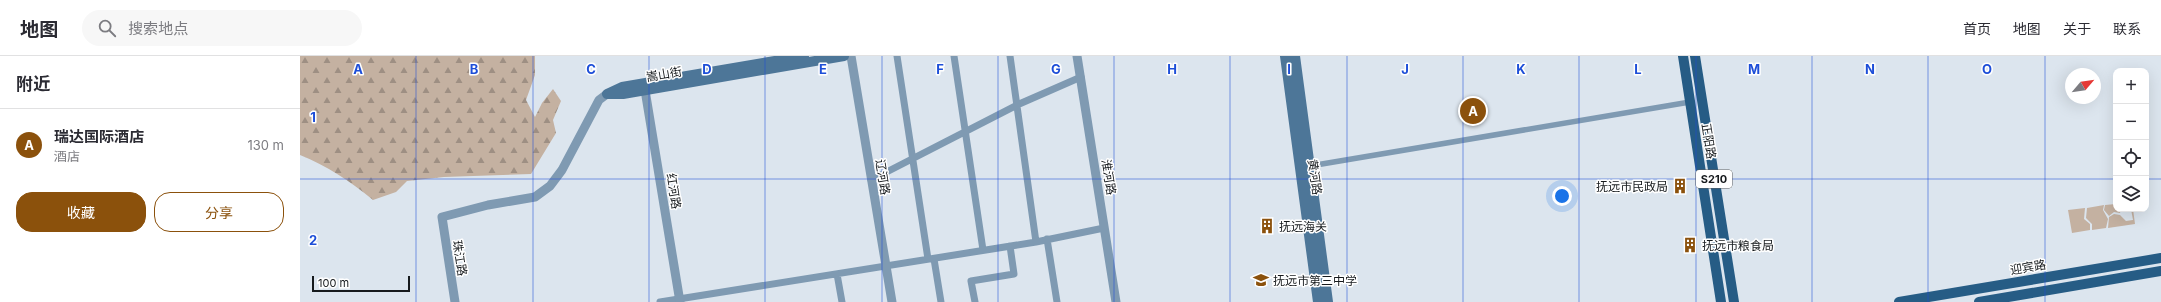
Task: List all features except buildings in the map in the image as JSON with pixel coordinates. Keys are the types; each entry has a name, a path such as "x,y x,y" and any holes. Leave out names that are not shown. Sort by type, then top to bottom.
{"main road":[{"name":"嵩山街","path":"644,87 804,56"},
{"name":"嵩山街","path":"603,97 622,87 644,87 844,56"},
{"name":"黄河路","path":"1285,56 1318,302"},
{"name":"黄河路","path":"1296,56 1328,302"},
{"name":"正阳路","path":"1682,56 1721,302"},
{"name":"正阳路","path":"1695,56 1734,302"},
{"name":"迎宾路","path":"1899,302 2161,258"},
{"path":"1979,302 2161,271"}],"street":[{"name":"辽河路","path":"851,56 892,302"},
{"path":"897,56 931,259 941,302"},
{"path":"954,56 983,250"},
{"path":"1010,56 1036,242"},
{"name":"淮河路","path":"1077,56 1116,302"},
{"path":"871,180 966,130 1017,105 1081,77"},
{"name":"红河路","path":"644,87 680,301"},
{"name":"珠江路","path":"455,302 442,217 488,205 535,197 545,190 562,170 603,97"},
{"path":"1310,166 1690,102"},
{"path":"660,302 680,301 1036,242 1104,228"},
{"path":"1047,240 1057,302"},
{"path":"975,302 972,280 1014,274 1010,246"},
{"path":"837,274 842,302"}],"green space":[{"path":"300,56 535,56 535,75 526,100 535,117 542,103 553,89 561,101 553,120 556,133 531,174 444,177 407,181 396,192 373,200 338,174 300,155"},
{"path":"2113,204 2114,212 2109,216 2104,210 2105,205"},
{"path":"2104,205 2103,210 2108,219 2106,228 2092,230 2092,224 2086,218 2087,208"},
{"path":"2085,208 2084,219 2090,224 2090,230 2072,233 2068,210"},
{"path":"2132,212 2133,212 2135,224 2108,228 2109,217 2114,214 2120,215 2126,221 2133,220"}],"place":[{"name":"瑞达国际酒店","path":"1473,111"},
{"name":"抚远市民政局","path":"1680,186"},
{"name":"抚远海关","path":"1267,226"},
{"name":"抚远市粮食局","path":"1690,245"},
{"name":"抚远市第三中学","path":"1261,280"}]}
